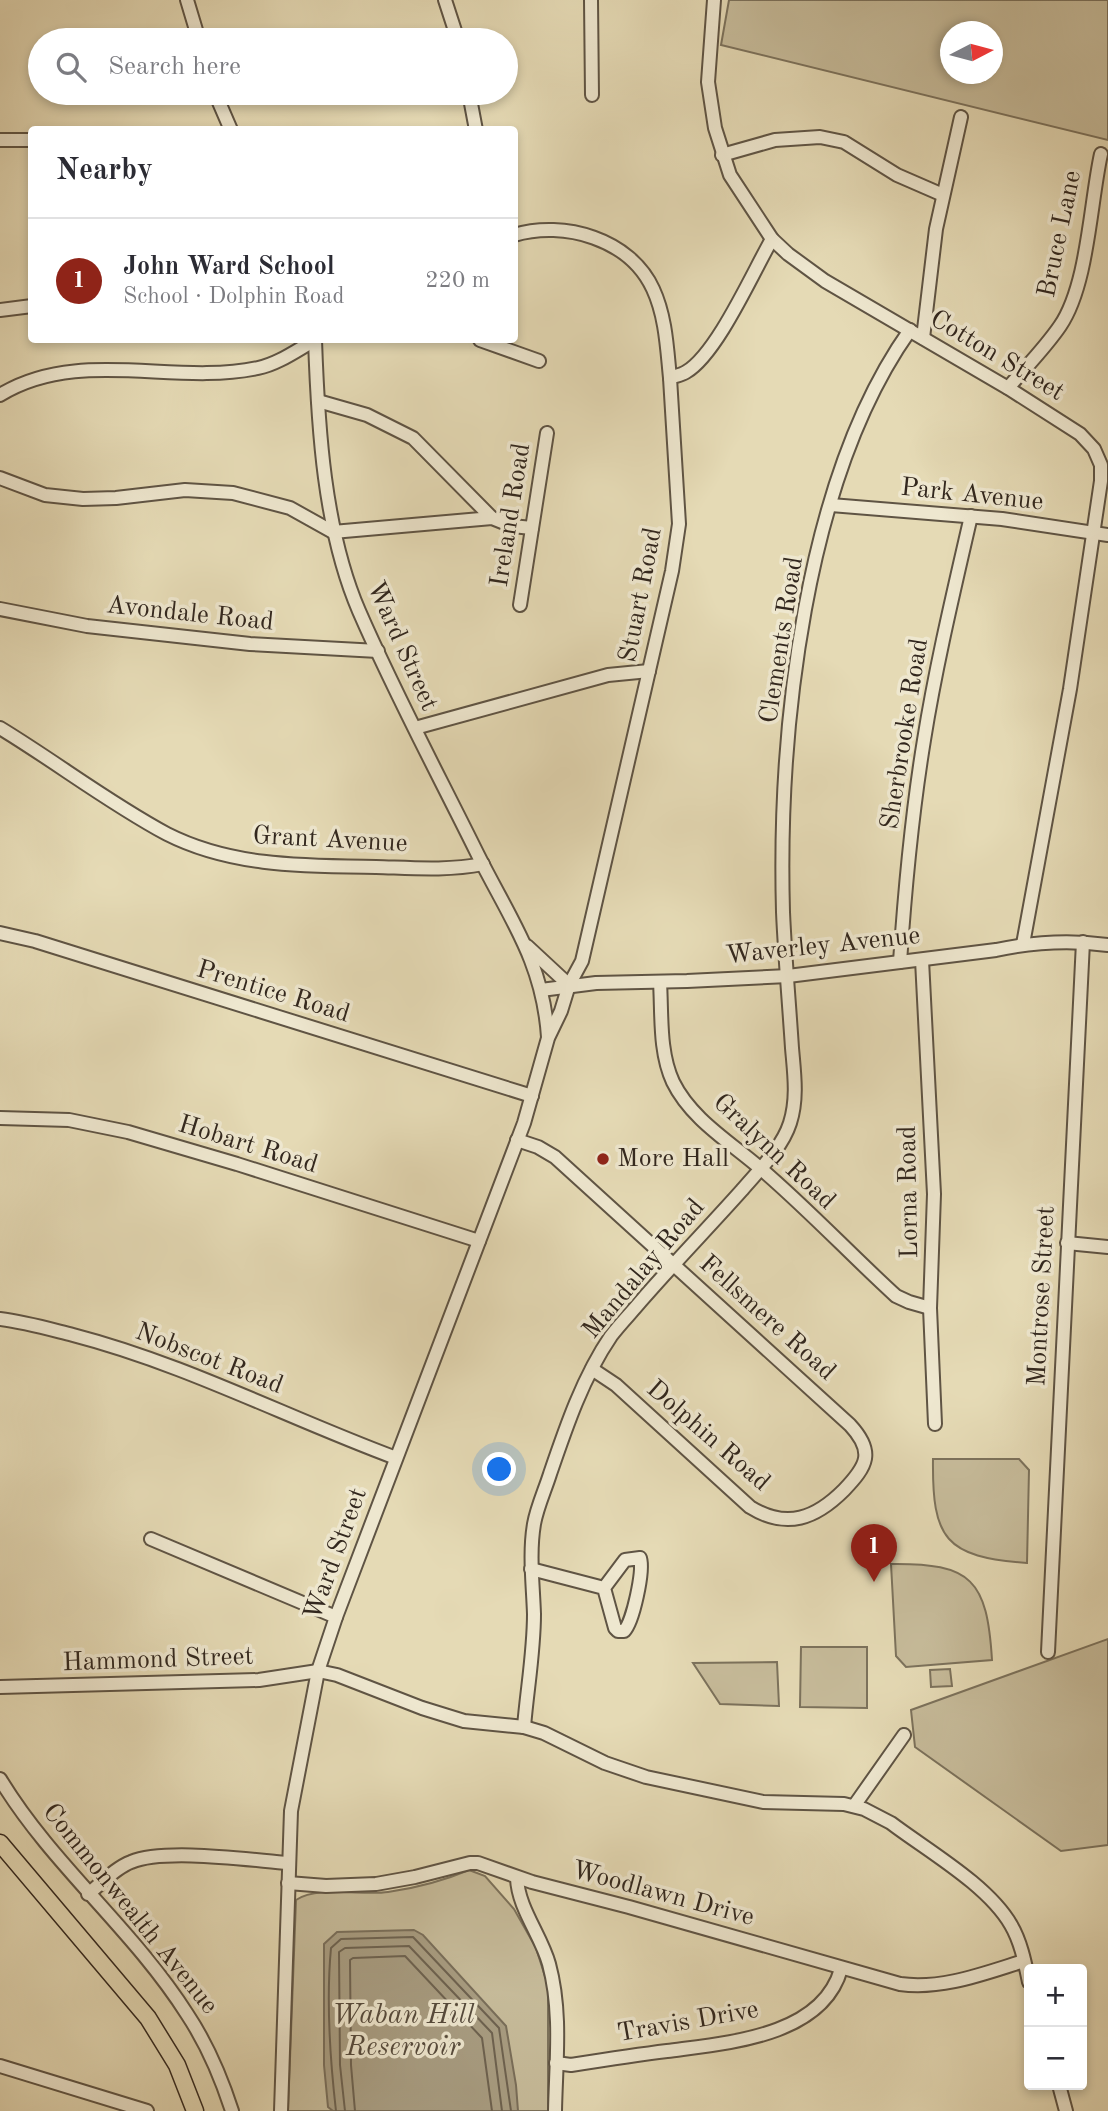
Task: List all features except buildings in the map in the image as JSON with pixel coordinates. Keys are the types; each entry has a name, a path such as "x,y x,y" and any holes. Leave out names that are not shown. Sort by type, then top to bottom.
{"main road":[{"name":"Commonwealth Avenue","path":"0,1843 5,1860 108,1969 148,2018 177,2066 195,2111"}],"street":[{"path":"187,0 195,28"},
{"path":"445,0 454,28"},
{"path":"591,0 592,95"},
{"name":"Cotton Street","path":"714,0 708,82 715,128 730,175 772,239 825,281 1008,388 1080,434 1094,449 1101,465 1094,532 1061,739 1023,944"},
{"path":"220,105 229,126"},
{"path":"471,105 475,126"},
{"path":"923,338 936,229 961,117"},
{"path":"722,155 775,140 820,137 844,142 897,175 943,195"},
{"path":"0,140 28,140"},
{"name":"Bruce Lane","path":"1008,388 1061,325 1072,303 1079,281 1101,154"},
{"name":"Stuart Road","path":"518,234 531,230 584,234 611,245 636,265 653,288 664,323 670,378 679,524 649,671 582,961 569,985"},
{"path":"670,378 688,371 712,344 726,324 772,239"},
{"path":"0,310 28,306"},
{"name":"Clements Road","path":"788,976 783,873 788,751 799,648 831,505 858,422 892,356 910,330"},
{"path":"0,395 36,378 64,373 205,373 261,368 309,343"},
{"name":"Ward Street","path":"315,343 318,401 334,533 354,599 415,728 527,946 541,990 548,1038"},
{"path":"488,343 538,361"},
{"path":"318,401 367,415 413,438 492,518 512,526 531,528"},
{"name":"Ireland Road","path":"520,605 547,433"},
{"path":"0,478 33,492 83,499 185,491 225,492 290,508 334,533 492,518"},
{"name":"Park Avenue","path":"831,505 971,516 1108,536"},
{"name":"Sherbrooke Road","path":"900,962 924,741 971,516"},
{"name":"Avondale Road","path":"0,609 127,631 250,644 378,651"},
{"path":"415,728 608,675 649,671"},
{"name":"Grant Avenue","path":"0,728 168,834 229,857 305,866 447,869 483,864"},
{"name":"Prentice Road","path":"0,933 35,941 532,1096"},
{"name":"Waverley Avenue","path":"541,990 569,985 788,976 996,950 1023,944 1083,942 1108,945"},
{"name":"Montrose Street","path":"1048,1653 1083,942"},
{"name":"Ward Street","path":"281,2111 288,1863 293,1795 318,1671 517,1140 548,1038 561,1011 569,985 527,946"},
{"name":"Lorna Road","path":"922,960 934,1194 930,1308 935,1424"},
{"name":"Mandalay Road","path":"524,1727 534,1617 531,1569 536,1514 574,1410 592,1369 612,1335 761,1169 782,1139 790,1122 795,1093 788,976"},
{"name":"Gralynn Road","path":"660,982 665,1053 675,1086 681,1095 710,1128 761,1169 896,1296 930,1308"},
{"name":"Hobart Road","path":"0,1118 69,1120 128,1132 478,1241"},
{"name":"Fellsmere Road","path":"517,1140 538,1147 555,1157 850,1424 865,1446 863,1466"},
{"path":"1067,1242 1108,1247"},
{"name":"Nobscot Road","path":"0,1319 108,1344 152,1359 396,1458"},
{"name":"Dolphin Road","path":"592,1369 622,1391 750,1507 768,1516 790,1519 816,1513 832,1501 863,1466"},
{"path":"151,1539 336,1617"},
{"path":"640,1558 642,1571 626,1630 618,1631 615,1628 604,1588 625,1560 640,1558"},
{"path":"531,1569 604,1588"},
{"path":"318,1671 337,1675 464,1721 524,1727 544,1733 605,1763 646,1777 763,1802 854,1806 891,1823 983,1892 999,1907 1011,1925 1025,1964"},
{"name":"Hammond Street","path":"0,1687 259,1680 318,1671"},
{"path":"854,1806 904,1735"},
{"name":"Commonwealth Avenue","path":"0,1779 23,1815 88,1895 142,1954 187,2012 207,2047 232,2111"},
{"path":"88,1895 131,1862 147,1858 172,1855 288,1863"},
{"name":"Woodlawn Drive","path":"288,1883 326,1886 376,1884 470,1863 481,1864 517,1878 900,1984 918,1986 978,1975 1024,1961"},
{"path":"517,1878 519,1892 545,1951 556,1998 555,2111"},
{"name":"Travis Drive","path":"556,2063 571,2065 725,2043 771,2032 820,2006 835,1989 841,1969"},
{"path":"0,2066 147,2111"},
{"path":"1060,2090 1066,2111"}],"shaded area":[{"path":"729,0 1108,0 1108,140 721,45"},
{"path":"933,1459 1019,1459 1029,1470 1027,1563 978,1555 961,1549 949,1539 936,1508"},
{"path":"891,1564 940,1567 957,1573 970,1582 986,1611 992,1660 906,1667 896,1656"},
{"path":"1108,1639 1108,1845 1061,1851 915,1747 911,1710"},
{"path":"801,1647 867,1647 867,1708 800,1707"},
{"path":"777,1662 779,1706 720,1704 693,1663"},
{"path":"950,1669 952,1686 931,1687 930,1670"},
{"path":"469,1870 485,1876 514,1909 536,1948 548,1986 548,2111 288,2111 296,1900 316,1893 377,1893 398,1890 439,1881"}],"water":[{"name":"Waban Hill Reservoir","path":"414,1930 423,1935 506,2026 518,2111 333,2111 328,2107 324,2065 324,1944 337,1932"}],"place":[{"name":"More Hall","path":"603,1159"},
{"name":"John Ward School","path":"874,1582"}]}
